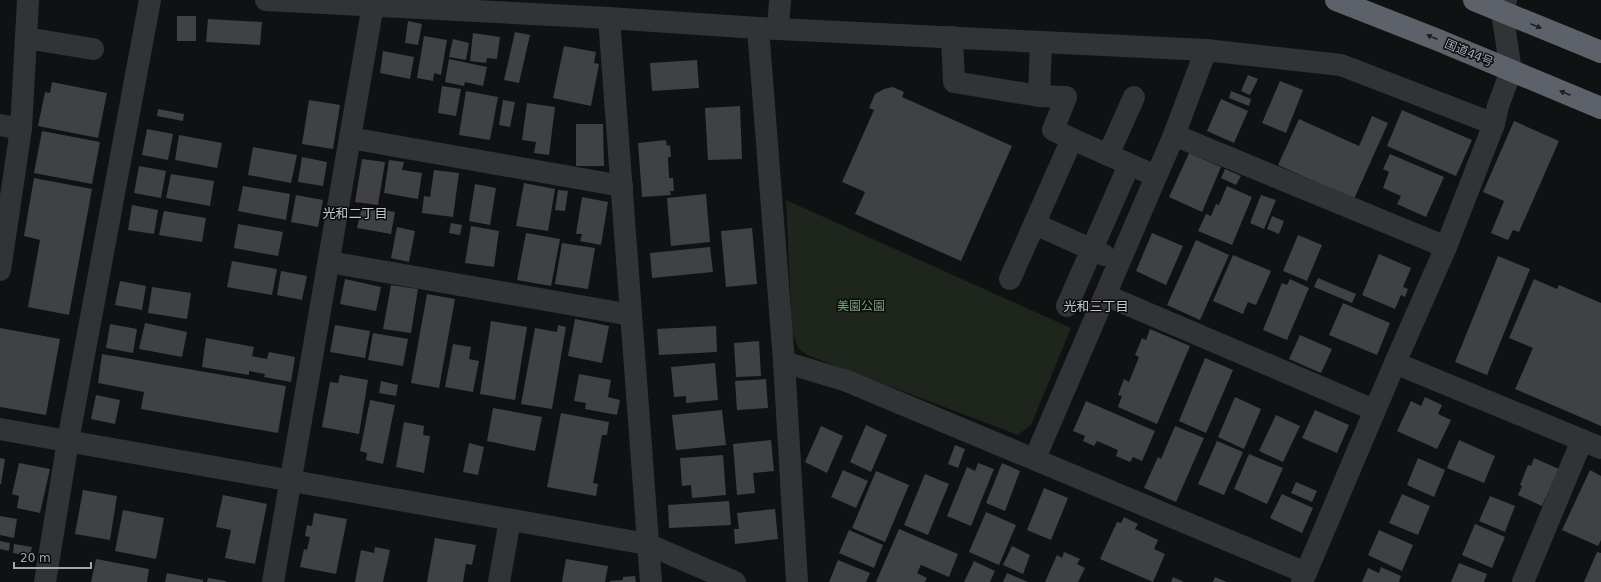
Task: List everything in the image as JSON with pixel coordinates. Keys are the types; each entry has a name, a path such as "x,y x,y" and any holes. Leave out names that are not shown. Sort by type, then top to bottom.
{"highway":[{"name":"国道44号","path":"1336,0 1438,40 1601,108"},
{"path":"1474,0 1504,6 1601,52"}],"street":[{"path":"0,270 10,127 26,38 28,0"},
{"path":"44,582 68,441 150,0"},
{"path":"266,0 609,18 768,29 1206,50 1341,65 1494,124"},
{"path":"780,0 768,29 784,362 797,582"},
{"path":"273,582 373,5"},
{"path":"784,362 847,381 1035,458 1304,578 1374,410 1446,247 1494,124 1498,106 1511,71 1504,6"},
{"path":"609,18 651,582"},
{"path":"952,37 954,82 1039,96 1066,97 1053,130 1108,156 1156,176"},
{"path":"26,38 93,49"},
{"path":"1039,96 1041,42"},
{"path":"1035,458 1174,135 1206,50"},
{"path":"1108,156 1134,97"},
{"path":"1174,135 1446,247"},
{"path":"350,138 622,186"},
{"path":"1010,279 1072,139"},
{"path":"1067,306 1129,165"},
{"path":"1034,224 1120,262"},
{"path":"329,262 631,315"},
{"path":"1105,294 1374,410"},
{"path":"1395,363 1592,444 1523,582"},
{"path":"0,429 647,544 735,582"},
{"path":"499,582 510,520"}],"green space":[{"name":"美園公園","path":"786,200 1071,328 1031,425 1018,435 807,355 798,348 792,331"}],"building":[{"path":"177,16 196,16 196,41 177,41"},
{"path":"208,19 262,22 260,45 206,42"},
{"path":"408,21 422,24 418,45 405,43"},
{"path":"515,32 530,35 519,83 504,80"},
{"path":"473,33 500,37 497,59 487,58 486,63 470,61"},
{"path":"424,36 447,40 441,75 434,73 433,81 417,78"},
{"path":"453,39 469,43 466,60 449,57"},
{"path":"564,46 596,52 594,63 599,64 591,106 553,98"},
{"path":"383,51 414,57 410,79 380,73"},
{"path":"449,59 487,67 483,86 465,82 464,86 445,82"},
{"path":"697,60 699,88 652,91 650,63"},
{"path":"1248,75 1258,79 1250,95 1241,91"},
{"path":"1280,81 1303,90 1286,133 1262,123"},
{"path":"52,82 107,93 98,138 38,126 45,92 50,93"},
{"path":"442,86 461,89 456,116 438,113"},
{"path":"893,87 904,92 902,97 1012,146 961,261 855,214 865,192 842,182 874,110 869,108 875,94 884,89"},
{"path":"466,91 498,97 490,140 459,135"},
{"path":"1231,91 1251,99 1249,106 1229,98"},
{"path":"1221,99 1248,111 1234,143 1207,131"},
{"path":"309,100 340,105 333,149 302,144"},
{"path":"503,100 515,102 510,127 499,125"},
{"path":"527,103 555,107 549,155 534,153 536,142 522,140"},
{"path":"740,106 742,159 708,160 705,108"},
{"path":"158,109 184,114 183,121 157,116"},
{"path":"1402,110 1472,140 1456,176 1387,146"},
{"path":"1372,116 1388,123 1354,199 1278,165 1299,119 1359,146"},
{"path":"1514,121 1559,141 1519,232 1513,230 1508,240 1491,233 1504,201 1483,192"},
{"path":"576,124 603,124 604,166 576,166"},
{"path":"147,129 173,134 168,160 142,155"},
{"path":"42,131 100,142 92,184 34,173"},
{"path":"179,135 222,143 217,168 175,160"},
{"path":"666,140 667,146 670,145 671,157 668,157 669,178 673,178 674,191 670,191 671,195 642,197 638,143"},
{"path":"253,147 297,155 291,183 248,175"},
{"path":"1189,153 1221,167 1202,212 1169,197"},
{"path":"1390,154 1444,177 1426,217 1397,204 1401,196 1383,188 1389,172 1383,169"},
{"path":"302,157 327,162 323,186 298,182"},
{"path":"362,159 385,162 378,205 355,202"},
{"path":"389,160 404,162 402,170 422,173 418,199 384,193"},
{"path":"139,166 166,171 161,198 134,193"},
{"path":"1225,169 1241,176 1236,185 1221,178"},
{"path":"434,170 459,173 453,217 422,213 424,196 430,197"},
{"path":"171,174 214,181 210,206 166,198"},
{"path":"34,178 92,189 69,315 28,307 40,240 24,236"},
{"path":"524,183 555,189 548,231 516,226"},
{"path":"475,184 496,188 490,225 469,221"},
{"path":"243,186 290,194 286,220 238,211"},
{"path":"1227,186 1252,197 1232,245 1198,231 1206,214 1211,216 1216,204 1219,205"},
{"path":"558,190 568,191 565,211 555,210"},
{"path":"706,194 710,242 671,246 667,198"},
{"path":"296,195 323,200 318,227 291,222"},
{"path":"1261,195 1276,200 1264,229 1250,223"},
{"path":"582,197 608,202 601,245 580,241 582,234 576,234"},
{"path":"132,205 158,210 154,234 128,230"},
{"path":"362,206 395,212 391,234 357,228"},
{"path":"164,211 206,218 202,242 159,235"},
{"path":"1272,216 1284,221 1279,234 1267,229"},
{"path":"451,223 462,225 460,235 449,233"},
{"path":"238,224 283,232 278,256 234,248"},
{"path":"471,226 499,231 494,267 465,263"},
{"path":"397,227 415,231 409,262 391,258"},
{"path":"752,228 757,284 726,287 721,231"},
{"path":"526,233 560,239 551,286 517,280"},
{"path":"1152,233 1183,246 1166,285 1136,271"},
{"path":"1298,235 1322,245 1307,281 1283,271"},
{"path":"1196,240 1229,255 1200,320 1167,305"},
{"path":"562,243 595,248 588,289 555,284"},
{"path":"710,247 713,272 652,278 650,253"},
{"path":"1379,254 1411,268 1403,287 1408,289 1405,297 1401,295 1395,309 1362,295"},
{"path":"1233,255 1271,271 1256,305 1248,302 1243,314 1213,301"},
{"path":"1498,256 1530,269 1487,375 1455,362"},
{"path":"232,261 277,269 272,295 227,287"},
{"path":"281,271 307,276 302,300 277,295"},
{"path":"1318,278 1356,294 1352,303 1314,287"},
{"path":"345,279 381,287 376,311 340,304"},
{"path":"1290,279 1309,288 1287,340 1263,330 1282,283 1287,285"},
{"path":"1534,279 1557,289 1559,285 1601,303 1601,426 1515,389 1533,348 1509,338"},
{"path":"120,281 146,286 142,310 115,305"},
{"path":"391,285 418,289 411,333 383,329"},
{"path":"152,287 191,293 187,319 148,313"},
{"path":"427,294 455,299 439,388 411,383"},
{"path":"1343,303 1390,323 1377,355 1329,335"},
{"path":"575,319 609,326 602,363 568,356"},
{"path":"491,321 527,327 515,400 480,394"},
{"path":"145,323 187,332 182,357 139,349"},
{"path":"110,324 137,329 133,353 106,348"},
{"path":"335,325 370,331 365,358 330,352"},
{"path":"558,325 566,327 552,409 521,404 535,328 557,332"},
{"path":"716,326 717,352 659,355 657,329"},
{"path":"0,328 60,339 46,415 0,407"},
{"path":"1150,329 1190,346 1157,424 1118,407 1122,396 1118,395 1124,379 1129,382 1139,357 1135,355 1142,338 1146,340"},
{"path":"373,333 408,339 403,366 368,360"},
{"path":"1300,335 1332,349 1321,373 1289,359"},
{"path":"206,338 254,347 252,356 267,359 269,352 295,357 291,382 264,377 265,374 249,371 249,375 202,367"},
{"path":"759,341 761,376 736,377 734,343"},
{"path":"453,344 471,347 469,359 479,361 473,392 445,387"},
{"path":"102,354 286,386 278,433 141,409 144,392 98,383"},
{"path":"1205,358 1233,370 1206,433 1179,421"},
{"path":"715,363 718,400 686,403 686,396 674,397 671,367"},
{"path":"579,374 611,380 608,397 620,400 617,415 585,409 586,403 574,401"},
{"path":"340,375 368,380 359,434 322,427 330,382 338,383"},
{"path":"766,379 768,408 737,410 735,381"},
{"path":"381,381 398,385 396,396 379,393"},
{"path":"96,395 120,400 115,424 91,419"},
{"path":"1235,397 1261,409 1244,449 1218,437"},
{"path":"1425,397 1442,405 1438,414 1451,420 1437,449 1397,431 1411,401 1421,406"},
{"path":"370,400 395,405 383,464 366,460 367,453 360,451"},
{"path":"1086,401 1155,431 1142,461 1133,457 1130,462 1116,456 1118,450 1097,441 1094,446 1083,441 1085,436 1073,431"},
{"path":"493,408 542,417 535,451 487,441"},
{"path":"722,410 726,445 676,450 672,415"},
{"path":"1315,410 1349,425 1337,453 1302,438"},
{"path":"561,413 609,422 607,435 602,435 593,483 598,484 596,496 547,487"},
{"path":"1276,415 1300,426 1283,462 1259,451"},
{"path":"404,422 424,426 423,435 430,436 424,473 396,467"},
{"path":"866,425 887,435 871,472 850,462"},
{"path":"821,426 843,436 827,473 805,462"},
{"path":"1175,426 1204,438 1176,502 1144,488 1158,457 1161,459"},
{"path":"771,440 774,471 753,473 755,493 737,495 733,444"},
{"path":"1459,440 1495,456 1484,483 1447,468"},
{"path":"1217,441 1243,452 1224,495 1198,484"},
{"path":"469,443 484,447 478,475 463,472"},
{"path":"955,445 965,449 958,468 948,464"},
{"path":"1249,454 1283,468 1267,504 1234,489"},
{"path":"723,455 726,495 692,498 691,485 682,486 680,458"},
{"path":"0,458 5,459 1,484 0,484"},
{"path":"1418,458 1445,470 1434,497 1407,485"},
{"path":"1534,458 1559,469 1542,506 1518,495 1522,486 1520,485 1528,465 1531,466"},
{"path":"19,463 50,469 40,513 17,508 19,496 12,494"},
{"path":"978,463 994,469 971,526 947,516 967,467 975,471"},
{"path":"1002,463 1020,471 1005,511 986,503"},
{"path":"843,470 868,481 856,508 831,497"},
{"path":"1590,470 1601,476 1601,540 1598,546 1562,530"},
{"path":"876,471 909,485 885,542 852,528"},
{"path":"925,474 949,484 928,535 904,525"},
{"path":"1296,482 1317,491 1312,502 1291,493"},
{"path":"1044,488 1068,498 1051,540 1027,530"},
{"path":"83,490 117,496 110,540 75,534"},
{"path":"1282,494 1313,508 1302,533 1270,518"},
{"path":"1402,494 1430,506 1418,535 1389,523"},
{"path":"223,495 267,504 255,564 225,558 231,530 216,527"},
{"path":"1490,496 1515,506 1505,532 1479,521"},
{"path":"729,501 731,525 669,528 668,505"},
{"path":"775,509 778,539 735,544 734,529 739,529 737,513"},
{"path":"123,510 164,518 156,559 115,551"},
{"path":"986,512 1016,525 999,565 969,552"},
{"path":"314,513 347,519 336,574 300,567 304,549 307,550 310,537 305,536 307,525 312,526"},
{"path":"0,516 17,519 14,538 0,535"},
{"path":"1124,517 1138,524 1135,529 1158,540 1154,549 1165,554 1153,582 1100,559 1117,522 1121,523"},
{"path":"1475,524 1505,537 1492,568 1462,555"},
{"path":"899,529 958,554 949,577 921,565 917,573 927,578 925,582 876,582"},
{"path":"849,530 883,545 874,568 839,553"},
{"path":"1379,530 1413,545 1402,571 1368,555"},
{"path":"435,538 476,545 472,565 466,564 463,582 427,582"},
{"path":"0,541 10,543 9,551 0,549"},
{"path":"14,544 32,547 30,556 13,553"},
{"path":"1012,546 1030,555 1023,574 1003,565"},
{"path":"375,547 390,550 383,582 355,582 361,550 374,553"},
{"path":"1064,552 1080,559 1077,564 1085,568 1078,582 1045,582 1057,555 1062,558"},
{"path":"1597,552 1601,553 1601,582 1584,582"},
{"path":"96,559 149,569 147,582 91,582"},
{"path":"566,559 608,566 605,582 562,582"},
{"path":"838,560 870,573 866,582 829,582"},
{"path":"974,561 995,571 990,582 964,582"},
{"path":"1459,563 1487,574 1484,582 1451,582"},
{"path":"1381,567 1401,576 1399,582 1362,582 1368,568 1379,573"},
{"path":"167,573 203,580 203,582 165,582"},
{"path":"1007,573 1028,582 1003,582"},
{"path":"635,576 636,582 610,582 623,580 623,577"},
{"path":"1173,577 1184,582 1171,582"},
{"path":"1215,577 1227,582 1213,582"},
{"path":"208,578 226,581 226,582 207,582"}],"district":[{"name":"光和二丁目","path":"355,213"},
{"name":"光和三丁目","path":"1096,306"}]}
